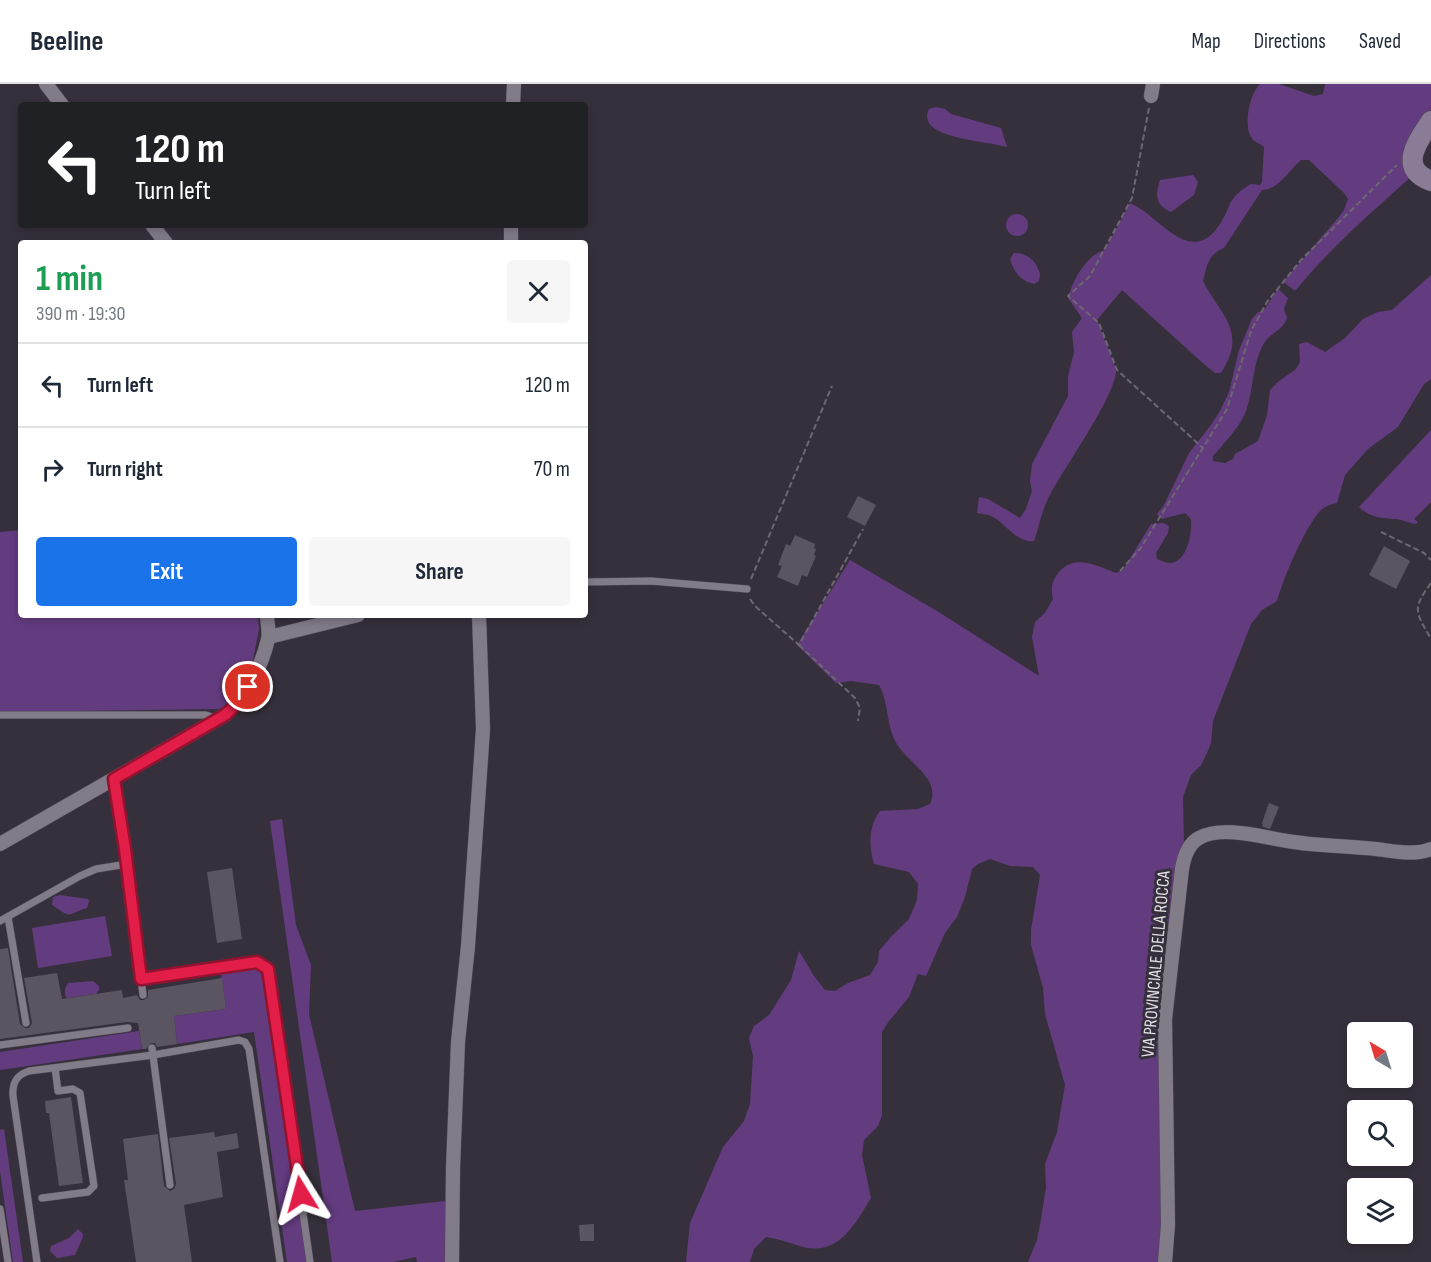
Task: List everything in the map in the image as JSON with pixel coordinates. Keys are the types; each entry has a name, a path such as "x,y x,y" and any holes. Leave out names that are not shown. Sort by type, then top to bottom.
{"street":[{"path":"46,84 60,102"},
{"path":"513,102 514,84"},
{"path":"1431,121 1413,148 1412,161 1415,170 1431,182"},
{"path":"154,228 164,240"},
{"path":"0,844 218,719 238,703 260,662 269,637 267,618"},
{"path":"269,637 346,618"},
{"path":"452,1262 458,1042 468,946 483,729 480,618"},
{"name":"VIA PROVINCIALE DELLA ROCCA","path":"1165,1262 1168,1225 1165,1019 1182,869 1184,857 1189,848 1196,839 1206,834 1239,833 1293,842 1407,853 1431,849"}],"lane":[{"path":"588,582 651,581 747,589"},
{"path":"0,715 206,715 218,719"},
{"path":"114,779 144,995"},
{"path":"0,921 80,876 96,869 127,864"},
{"path":"8,917 26,1023"},
{"path":"141,979 257,962 268,969 310,1262"},
{"path":"0,1045 128,1028"},
{"path":"37,1262 12,1086 18,1076 24,1073 152,1051 239,1040 245,1042 249,1049 280,1262"},
{"path":"152,1051 170,1185"},
{"path":"42,1198 88,1192 94,1186 80,1093 73,1089 58,1091 55,1068"},
{"path":"0,1209 8,1262"}],"path":[{"path":"1152,90 1132,198 1090,276 1068,296 1100,323 1117,370 1203,448"},
{"path":"1120,571 1140,549 1227,409 1251,331 1267,302 1309,252 1413,148"},
{"path":"832,386 747,589 748,596 755,606 855,698 860,708 858,721"},
{"path":"799,645 863,529"},
{"path":"1381,532 1424,554 1431,560"},
{"path":"1431,583 1417,604 1418,616 1431,639"}],"shaded area":[{"path":"1260,84 1279,84 1314,96 1323,94 1325,84 1431,84 1431,109 1419,129 1413,175 1338,244 1296,290 1283,282 1338,218 1348,199 1309,160 1301,160 1279,183 1262,190 1224,248 1211,257 1203,281 1224,314 1232,335 1229,358 1221,373 1215,373 1205,365 1122,290 1097,320 1116,369 1114,381 1098,414 1047,501 1034,541 1022,539 989,515 977,513 979,497 988,499 1020,518 1026,509 1032,491 1030,481 1032,464 1068,396 1068,376 1074,352 1072,332 1082,318 1068,298 1070,291 1086,263 1105,250 1130,203 1143,210 1178,237 1194,242 1206,238 1217,229 1230,202 1239,193 1251,184 1260,185 1262,182 1264,147 1251,137 1248,129 1251,101"},
{"path":"936,107 945,109 951,114 1001,128 1007,147 956,137 932,127 927,119 929,109"},
{"path":"1193,175 1198,182 1194,195 1171,212 1159,203 1157,190 1160,180"},
{"path":"1017,214 1025,217 1028,225 1025,233 1017,236 1009,233 1006,225 1009,217"},
{"path":"1014,253 1023,254 1034,262 1040,274 1039,281 1034,284 1018,275 1010,259"},
{"path":"1431,275 1431,379 1424,384 1398,427 1368,449 1345,475 1337,503 1322,509 1301,541 1277,601 1262,610 1251,624 1213,721 1211,743 1201,765 1191,775 1183,797 1184,849 1165,984 1163,1262 1028,1262 1037,1240 1046,1188 1045,1164 1057,1132 1065,1085 1045,1014 1043,988 1031,945 1031,930 1040,875 1033,867 1010,866 990,859 972,869 957,917 945,933 926,976 918,974 909,997 882,1032 882,1115 878,1126 864,1140 862,1155 871,1198 859,1218 844,1236 827,1247 816,1249 803,1247 766,1237 754,1249 750,1262 686,1262 690,1223 723,1147 744,1121 750,1104 753,1056 749,1038 754,1026 769,1015 791,980 799,951 825,990 835,991 848,983 870,975 878,962 879,951 909,919 917,900 918,884 909,872 874,864 871,837 873,824 880,811 918,809 930,804 932,795 928,780 904,754 895,740 879,685 851,681 836,683 797,645 850,560 937,611 1039,676 1032,637 1035,622 1045,613 1053,599 1053,582 1062,569 1069,564 1084,562 1116,573 1123,570 1151,524 1163,523 1169,526 1168,533 1156,553 1157,559 1173,563 1184,554 1190,536 1191,519 1185,513 1162,519 1157,514 1164,505 1189,453 1220,411 1229,392 1239,350 1252,319 1264,310 1278,289 1288,298 1284,309 1287,318 1285,323 1263,345 1259,353 1244,417 1213,456 1213,461 1225,463 1233,459 1235,454 1258,441 1267,415 1270,390 1296,369 1300,362 1299,344 1307,342 1325,352 1345,338 1363,319 1378,312 1392,310"},
{"path":"1431,430 1431,502 1414,519 1418,522 1416,524 1399,519 1376,517 1359,507"},
{"path":"18,530 18,618 258,618 259,629 253,660 233,696 219,709 0,712 0,532"},
{"path":"282,819 296,925 311,965 309,1014 355,1211 446,1201 446,1262 417,1262 416,1257 393,1262 332,1262 270,821"},
{"path":"60,895 88,899 87,908 67,914 52,905 53,897"},
{"path":"105,916 112,956 38,968 32,928"},
{"path":"259,968 263,971 307,1262 287,1262 254,1032 177,1044 174,1016 226,1009 221,973"},
{"path":"93,981 99,986 96,994 67,998 65,990 68,983"},
{"path":"139,1031 142,1049 0,1070 0,1052"},
{"path":"4,1129 23,1262 13,1262 0,1171 0,1130"},
{"path":"78,1229 83,1237 75,1255 57,1258 50,1251 51,1246 69,1238"}],"building":[{"path":"858,496 876,505 865,526 847,517"},
{"path":"795,535 815,544 816,549 814,555 816,556 807,577 802,575 798,586 777,577 782,566 778,565 786,544 790,546"},
{"path":"1384,546 1410,561 1396,589 1369,575"},
{"path":"1269,803 1279,807 1270,829 1263,827 1262,823"},
{"path":"232,868 242,939 217,943 207,872"},
{"path":"8,948 20,1024 25,1028 29,1028 32,1023 24,978 57,973 62,999 122,990 123,998 137,995 140,1000 144,1000 148,997 148,990 222,978 226,1009 174,1016 177,1044 157,1047 155,1043 151,1043 146,1049 142,1049 138,1023 127,1022 0,1039 0,949"},
{"path":"71,1097 83,1183 59,1186 49,1113 46,1113 45,1101"},
{"path":"214,1132 215,1137 237,1133 239,1148 217,1152 223,1197 184,1205 192,1262 136,1262 124,1180 128,1180 123,1139 158,1134 164,1186 170,1191 176,1184 169,1138"},
{"path":"594,1224 594,1241 580,1241 579,1225"}],"route":[{"path":"248,687 238,703 225,715 114,779 141,979 257,962 268,969 301,1194"}]}
